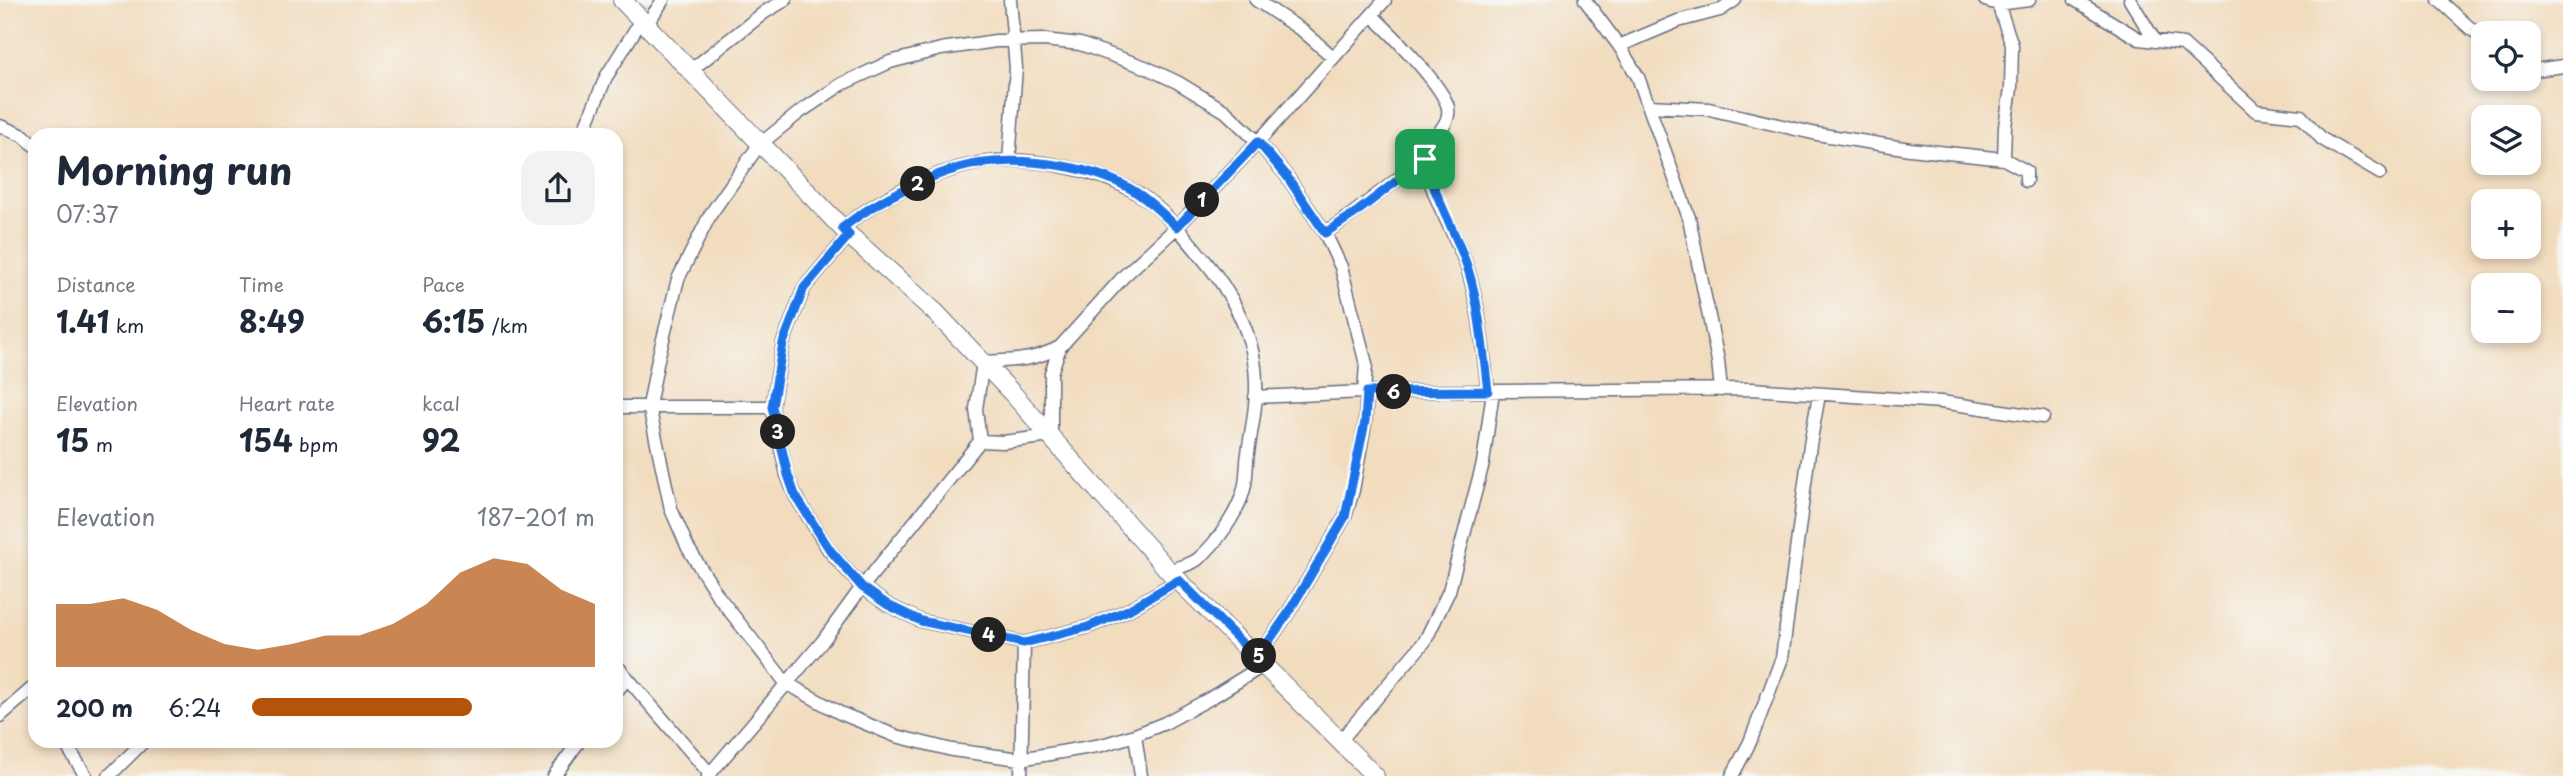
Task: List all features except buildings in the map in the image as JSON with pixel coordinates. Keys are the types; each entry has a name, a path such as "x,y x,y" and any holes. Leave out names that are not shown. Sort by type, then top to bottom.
{"street":[{"path":"622,0 759,145 845,231 935,312 1051,436 1174,575 1375,776"},
{"path":"585,128 606,77 663,0"},
{"path":"691,70 765,12 785,0"},
{"path":"1009,161 1016,68 1010,0"},
{"path":"1256,0 1303,31 1334,57"},
{"path":"1051,436 1051,373 1060,348 1124,276 1177,227 1258,142 1385,0"},
{"path":"1586,0 1638,77 1689,218 1718,361 1721,390"},
{"path":"1619,46 1678,21 1720,10 1735,0"},
{"path":"1985,0 2029,0"},
{"path":"2075,0 2138,39 2183,44 2256,111 2301,116 2322,139 2380,173"},
{"path":"2130,0 2155,41"},
{"path":"2439,0 2471,30"},
{"path":"1998,2 2012,45 2004,159"},
{"path":"1325,233 1425,159 1431,143 1448,119 1448,108 1443,95 1372,15"},
{"path":"1044,40 1080,44 1145,67 1177,82 1225,111 1258,142 1286,175 1325,233 1341,267 1366,364 1365,422 1345,517 1260,661 1198,705 1135,736 1020,759 952,750 896,736 840,713 786,683 718,596 688,548 671,509 649,406 657,359 678,279 710,215 759,145 800,112 842,84 890,62 941,50 1044,40"},
{"path":"2541,69 2563,66"},
{"path":"1649,106 1709,109 1817,134 1910,149 2004,159 2026,171 2026,181"},
{"path":"0,126 28,140"},
{"path":"1340,741 1425,641 1449,591 1483,463 1490,391 1479,323 1468,269 1425,159"},
{"path":"1009,161 1064,166 1104,176 1139,194 1177,227 1210,267 1238,309 1251,352 1256,383 1244,490 1225,529 1196,561 1128,610 1088,627 1024,643 921,621 888,605 862,587 830,550 795,495 772,407 783,343 804,288 845,231 869,206 938,176 974,164 1009,161"},
{"path":"983,362 1039,358 1060,348"},
{"path":"623,673 709,775 822,642 862,587 980,442 976,409 983,362"},
{"path":"1255,397 1366,392 1789,390 1819,395 1941,402 2043,417"},
{"path":"1732,776 1750,742 1782,658 1819,395"},
{"path":"623,407 772,407"},
{"path":"980,442 1051,436"},
{"path":"1021,776 1024,643"},
{"path":"623,683 627,678"},
{"path":"0,716 28,697"},
{"path":"1135,736 1141,776"},
{"path":"68,748 86,776"},
{"path":"109,776 137,748"},
{"path":"554,776 574,748"}],"route":[{"path":"1258,142 1286,175 1325,233 1425,159 1468,269 1479,323 1488,391 1367,392 1365,422 1345,517 1287,615 1257,658 1179,580 1128,610 1088,627 1024,643 921,621 888,605 862,587 808,520 788,475 772,407 783,343 804,288 849,235 842,228 869,206 938,176 974,164 1009,161 1064,166 1104,176 1139,194 1177,227 1258,142"}]}
